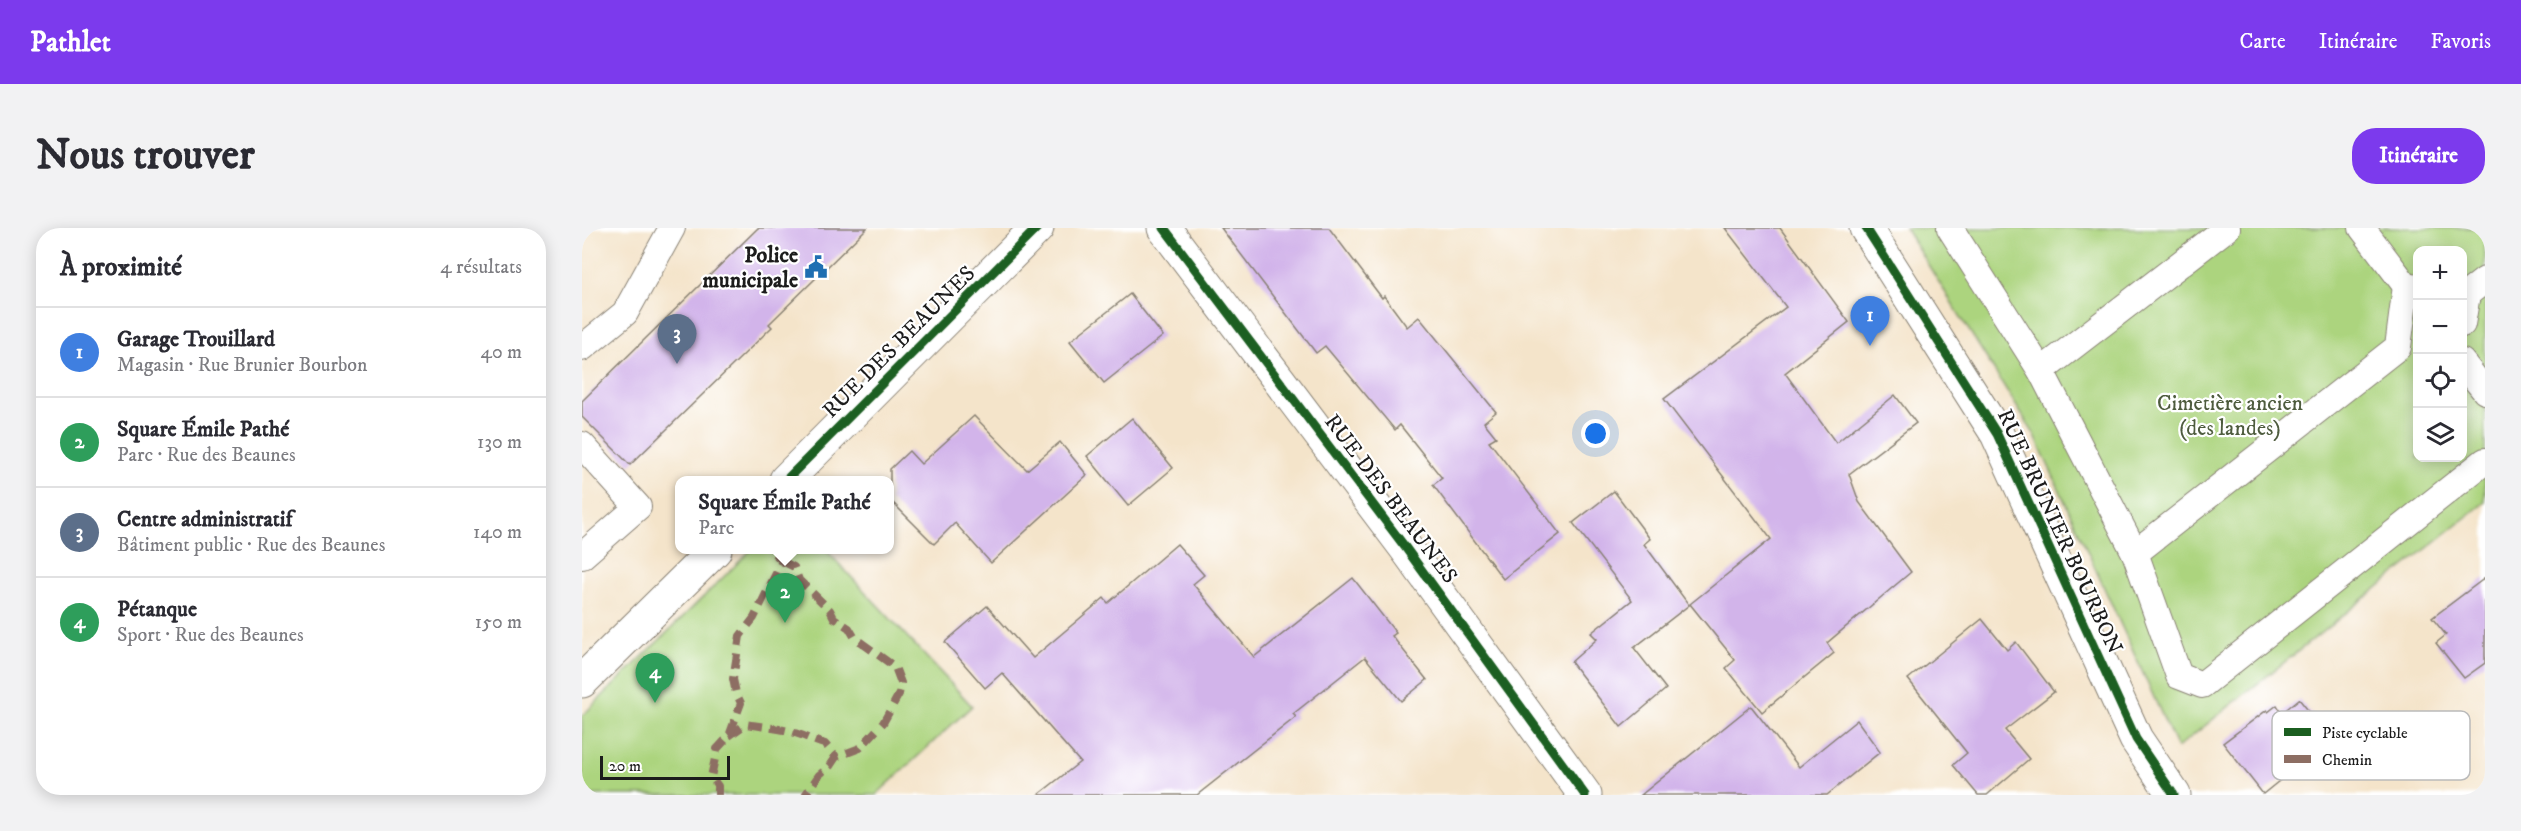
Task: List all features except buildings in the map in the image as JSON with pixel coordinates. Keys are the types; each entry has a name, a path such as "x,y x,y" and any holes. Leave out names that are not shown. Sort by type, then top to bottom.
{"street":[{"name":"RUE DES BEAUNES","path":"790,476 1037,228"},
{"name":"RUE DES BEAUNES","path":"1164,228 1405,547 1586,795"},
{"name":"RUE BRUNIER BOURBON","path":"1866,228 1997,434 2136,739 2174,795"},
{"path":"582,681 710,554"}],"lane":[{"path":"582,348 625,313 672,228"},
{"path":"1950,228 2041,371 2135,554 2180,676 2202,685 2485,461"},
{"path":"2041,371 2227,228"},
{"path":"2135,554 2408,348 2412,287 2362,228"},
{"path":"2467,307 2471,290"},
{"path":"2467,367 2485,391"},
{"path":"582,445 638,507 582,556"}],"green space":[{"name":"Cimetière ancien (des landes)","path":"1905,228 2485,228 2485,502 2177,748 2034,434"},
{"path":"747,554 830,554 972,706 876,795 582,795 582,716"}],"marked path":[{"path":"718,795 718,786 711,777 717,749 729,736 741,703 733,679 740,636 754,618 782,561 775,554"},
{"path":"782,561 794,567 799,580 830,610 834,618 849,628 855,638 895,667 901,683 899,694 883,723 860,748 836,757 805,795"},
{"path":"729,736 746,724 779,729 825,744 836,757"}],"cycle path":[{"path":"790,476 1037,228"},
{"path":"1164,228 1405,547 1585,795"},
{"path":"1866,228 1997,434 2136,739 2174,795"}],"place":[{"name":"Police municipale","path":"816,267"},
{"name":"Garage Trouillard","path":"1870,346"},
{"name":"Centre administratif","path":"677,364"},
{"name":"Square Émile Pathé","path":"785,623"},
{"name":"Pétanque","path":"655,703"}]}
